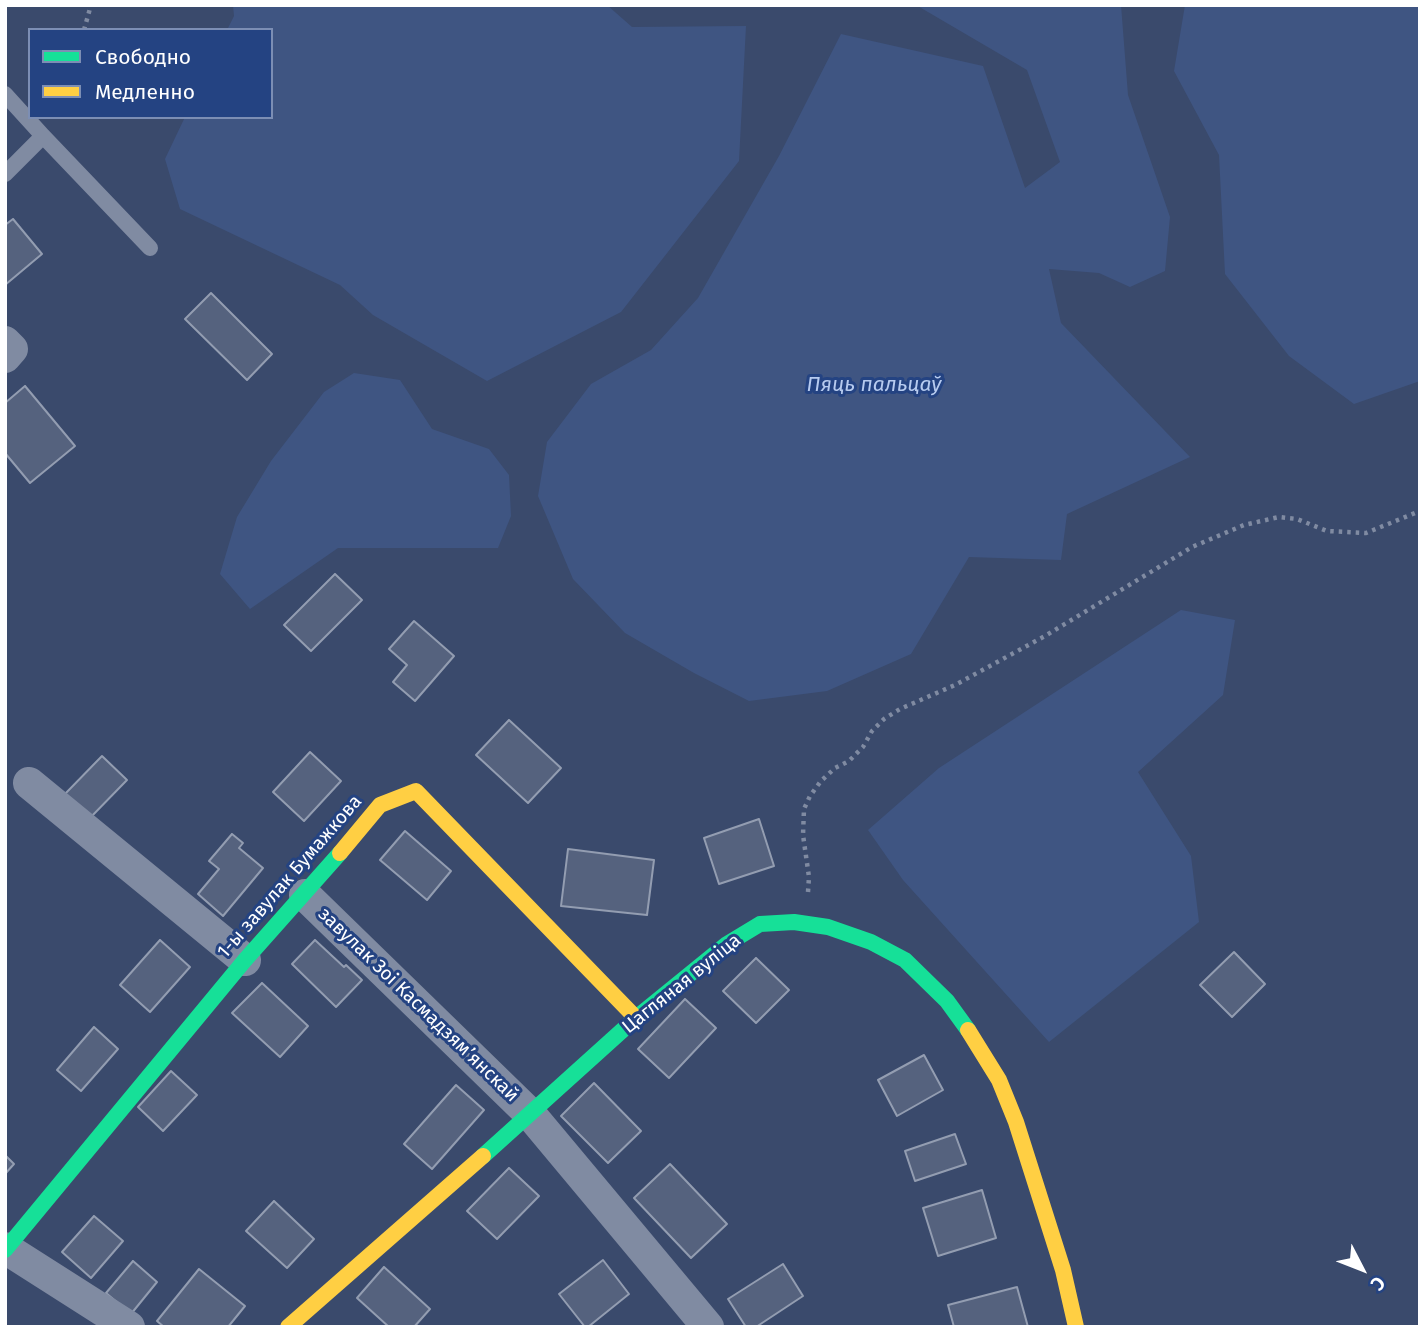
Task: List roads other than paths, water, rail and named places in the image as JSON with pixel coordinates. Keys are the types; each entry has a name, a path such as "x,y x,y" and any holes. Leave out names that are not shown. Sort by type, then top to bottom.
{"street":[{"path":"5,342 12,349 5,357"},
{"path":"29,783 245,960"},
{"name":"1-ы завулак Бумажкова","path":"6,1249 245,960 305,895 380,805 416,791 636,1018"},
{"name":"завулак Зоі Касмадзямʼянскай","path":"305,895 531,1115 709,1327"},
{"name":"Цагляная вуліца","path":"531,1115 636,1018 727,944 760,923 828,927 871,942 905,960 947,1001 980,1047 999,1080 1016,1122 1063,1270 1076,1327"},
{"name":"завулак Зоі Касмадзямʼянскай","path":"288,1327 531,1115"},
{"path":"6,1249 130,1327"}],"lane":[{"path":"5,94 150,248"},
{"path":"5,174 43,136"}],"water":[{"path":"233,5 607,5 632,27 746,26 739,161 621,312 487,381 373,315 340,285 180,209 165,159 184,119 273,119 273,28 228,28 234,16"},
{"name":"Пяць пальцаў","path":"916,5 1121,5 1128,95 1170,217 1165,271 1130,287 1099,273 1049,269 1061,323 1190,457 1067,514 1061,560 969,557 911,654 827,691 749,701 625,633 573,579 538,496 547,442 591,384 651,350 698,298 779,156 841,34 983,66 1025,188 1060,162 1027,70"},
{"path":"1185,5 1420,5 1420,381 1354,404 1289,356 1225,274 1219,155 1174,71"},
{"path":"354,373 400,380 432,429 489,449 509,475 511,516 498,548 338,548 250,609 220,574 237,517 271,461 324,392"},
{"path":"1181,610 1235,620 1223,695 1138,772 1191,856 1199,922 1049,1042 903,880 868,830 939,768"}]}
